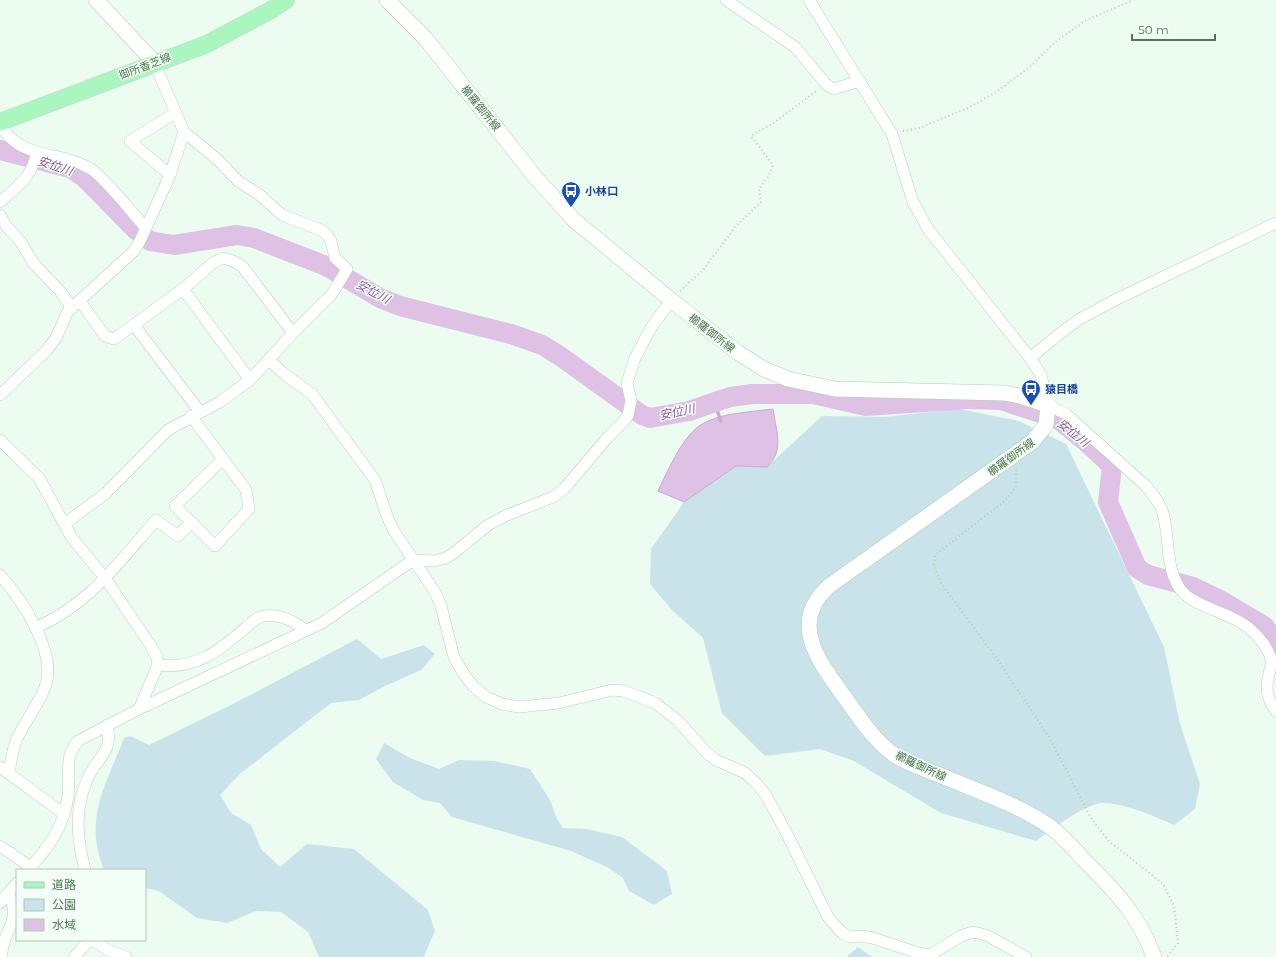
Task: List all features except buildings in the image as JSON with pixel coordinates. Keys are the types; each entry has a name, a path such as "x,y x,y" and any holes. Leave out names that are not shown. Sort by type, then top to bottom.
{"main road":[{"path":"96,0 154,62"},
{"name":"御所香芝線","path":"0,123 154,62 207,44 271,10 286,0"},
{"name":"櫛羅御所線","path":"387,0 426,39 553,198 574,220 737,352 764,369 788,379 835,389 1004,393 1020,396 1047,414 1032,442 829,586 814,603 811,612 809,624 813,647 824,668 867,729 893,754 907,762 1020,809 1051,827 1132,911 1141,927 1154,957"}],"street":[{"path":"726,0 795,47 826,84 833,90 860,81"},
{"path":"808,0 892,134 913,202 928,229 1030,358 1041,375 1047,414 1066,414 1146,486 1154,496 1164,516 1169,558 1176,582 1192,601 1217,610 1241,623 1257,637 1271,659 1267,689 1268,698 1276,711"},
{"path":"64,524 105,494 168,430 195,414 220,402 250,380 293,333 332,294 340,283 347,269 335,258 328,235 321,230 282,215 261,196 238,181 218,160 184,132 154,62"},
{"path":"170,175 130,141 175,114"},
{"path":"0,123 5,134 14,143 36,154 78,163 92,170 146,228"},
{"path":"0,395 46,351 56,338 68,310 76,305 124,262 140,242 170,175 184,132"},
{"path":"0,202 19,186 32,167 36,154"},
{"path":"0,215 7,227 20,241 34,264 105,336 114,339 183,289 213,263 223,258 233,261 246,271 293,333"},
{"path":"1030,358 1056,336 1099,309 1276,223"},
{"path":"183,289 250,380"},
{"path":"0,846 30,869 54,839 60,827 68,796 68,761 72,748 78,741 139,709 339,613 413,560 434,561 446,558 488,525 505,516 553,497 571,482 628,415 631,401 628,383 635,358 651,328 671,300"},
{"path":"134,324 195,414 222,459 246,490 249,509 215,546 175,506 222,459"},
{"path":"269,360 283,373 312,394 320,403 375,480 387,516 413,560 435,592 441,606 454,656 460,668 473,686 486,697 502,704 518,706 559,703 599,692 624,691 655,704 666,710 677,720 708,754 716,760 745,773 766,795 828,916 842,933 850,937 862,936 873,938 918,953 930,955 961,936 973,932 986,935 1026,957"},
{"path":"0,440 39,478 80,550 105,578 157,657 158,665 139,709"},
{"path":"35,628 54,620 72,609 89,595 156,520 178,536 192,522"},
{"path":"0,575 15,594 35,628 47,659 49,673 45,687 16,740 9,773"},
{"path":"158,665 182,666 210,656 257,618 266,614 287,619 306,630"},
{"path":"85,869 77,830 78,812 88,778 106,752 109,742 107,725"},
{"path":"0,767 64,814"},
{"path":"0,903 16,884"},
{"path":"1,951 10,930 14,909 8,894"},
{"path":"74,957 90,941"},
{"path":"93,941 108,950 126,957"}],"path":[{"path":"892,134 919,128 968,108 995,94 1031,66 1055,42 1085,21 1133,0"},
{"path":"671,300 703,270 736,226 761,202 759,189 768,177 773,166 751,136 776,122 826,84"},
{"path":"1015,454 1016,487 1006,500 935,555 934,565 941,582 997,659 1049,736 1092,820 1109,841 1163,884 1174,906 1178,943 1167,957"}],"green space":[{"path":"959,409 1019,421 1066,444 1164,647 1180,724 1200,784 1195,809 1174,825 1130,808 1102,803 1086,808 1077,813 1036,841 941,813 854,761 820,749 765,756 722,713 703,638 672,610 650,584 651,549 684,502 736,466 767,467 822,416 884,417"},
{"path":"357,639 381,659 424,645 435,654 421,670 383,687 359,700 331,703 241,773 220,795 231,813 251,825 261,849 280,867 307,844 354,849 428,910 435,931 424,956 319,957 308,932 281,912 256,911 227,923 197,918 159,891 146,888 146,869 104,869 98,851 96,818 104,787 124,738 130,736 149,745 231,705"},
{"path":"384,743 410,758 439,769 459,760 494,761 530,769 550,800 557,819 563,828 586,829 622,837 667,871 672,894 654,905 629,891 623,878 607,867 571,851 452,817 440,803 423,800 393,782 376,759"},
{"path":"858,947 872,957 846,957"}],"water":[{"path":"773,409 778,447 773,461 767,467 736,466 684,502 658,491 670,465 681,447 693,431 699,426 715,418 745,412"}],"waterway":[{"name":"安位川","path":"0,150 70,168 85,178 136,230 150,241 174,245 237,235 254,238 326,266 380,298 400,306 511,334 542,345 560,356 642,415 650,418 689,411 730,397 753,394 813,394 866,406 968,399 1001,400 1058,419 1084,440 1112,466 1108,502 1137,568 1148,575 1193,587 1222,601 1264,626 1276,643"},
{"path":"714,402 721,421"}],"place":[{"name":"小林口","path":"571,208"},
{"name":"猿目橋","path":"1031,406"}]}
